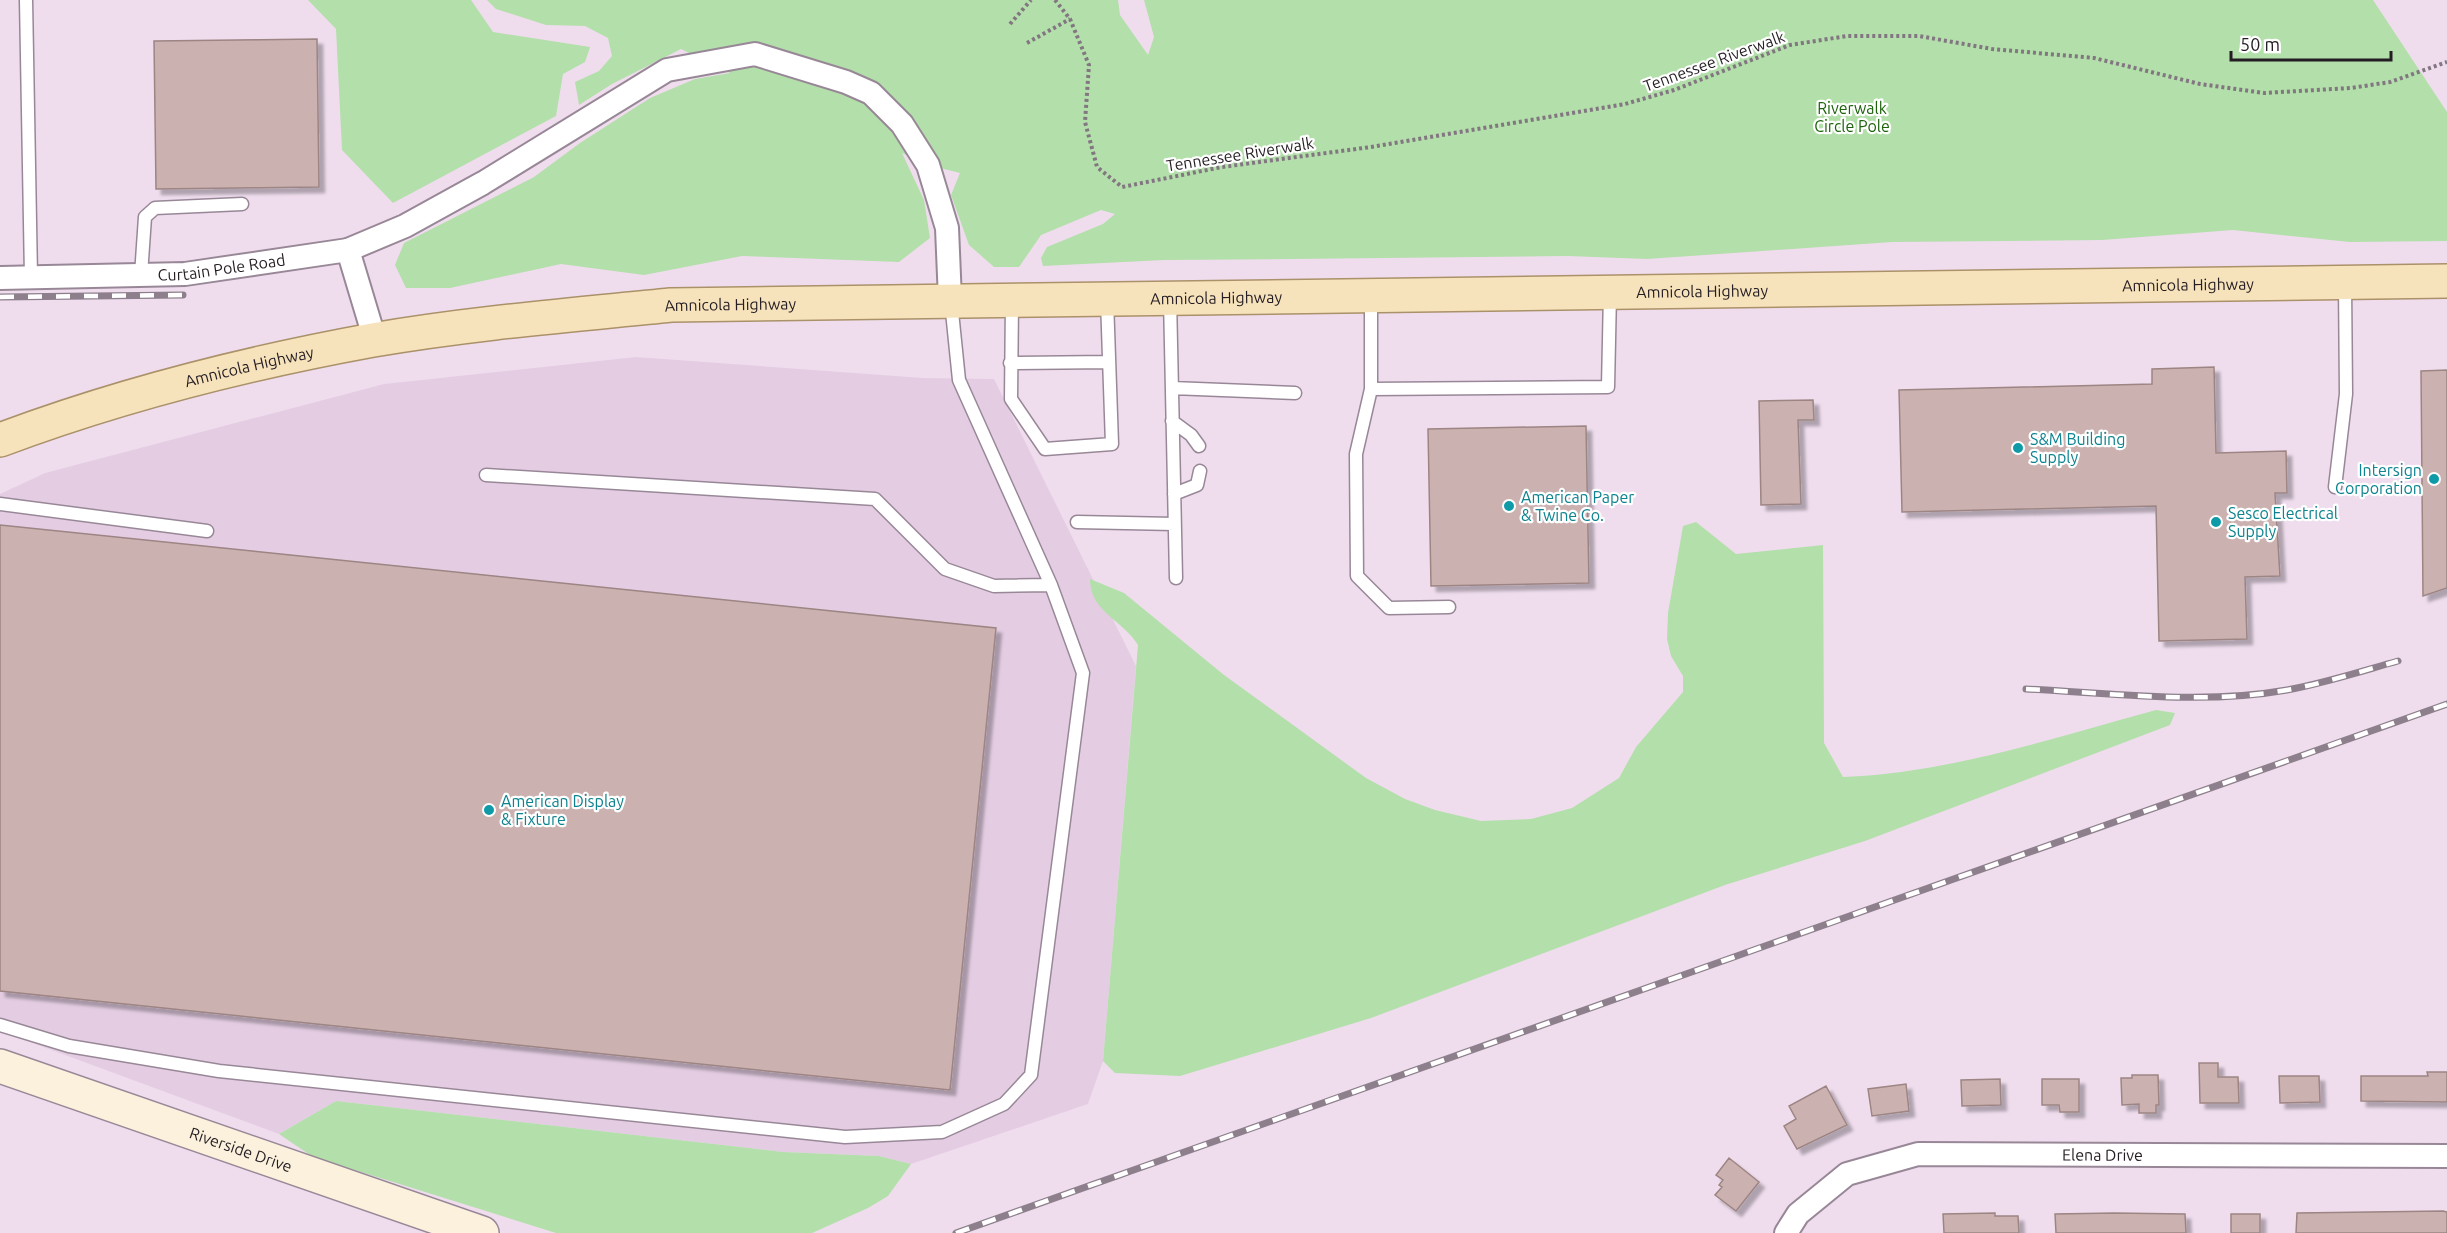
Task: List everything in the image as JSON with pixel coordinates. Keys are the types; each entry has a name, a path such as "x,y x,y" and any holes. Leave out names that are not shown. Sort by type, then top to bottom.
{"main road":[{"name":"Amnicola Highway","path":"0,441 157,389 375,340 524,319 671,305 2447,281"}],"street":[{"name":"Curtain Pole Road","path":"0,278 185,274 348,250 405,226 483,183 667,70 755,54 846,82 871,93 902,124 928,165 947,228 950,300"},
{"path":"348,250 375,340"},
{"name":"Riverside Drive","path":"0,1066 482,1233"},
{"name":"Elena Drive","path":"1786,1233 1798,1214 1847,1174 1918,1154 2447,1156"}],"lane":[{"path":"26,0 31,278"},
{"path":"141,275 145,217 154,208 242,204"},
{"path":"2335,487 2346,393 2345,283"},
{"path":"1371,389 1608,387 1610,293"},
{"path":"1371,295 1371,389 1356,454 1357,576 1389,608 1449,607"},
{"path":"1170,297 1176,578"},
{"path":"1012,300 1011,399 1045,448 1112,444 1107,299"},
{"path":"0,1025 69,1046 231,1072 845,1137 942,1132 1004,1104 1031,1075 1083,673 1051,585 959,380 950,300"},
{"path":"1010,363 1109,362"},
{"path":"1172,388 1295,393"},
{"path":"1172,421 1191,435 1198,446"},
{"path":"1174,494 1197,485 1200,471"},
{"path":"486,475 875,499 945,569 994,586 1051,585"},
{"path":"0,504 207,531"},
{"path":"1077,522 1174,524"}],"path":[{"path":"1010,24 1031,0"},
{"name":"Tennessee Riverwalk","path":"1055,0 1070,19 1089,65 1085,122 1097,167 1122,187 1222,167 1371,147 1625,104 1674,90 1790,45 1837,36 1919,36 1992,49 2094,58 2200,84 2265,93 2351,88 2390,82 2447,62"},
{"path":"1027,43 1070,19"}],"shaded area":[{"path":"636,357 923,378 994,379 1136,666 1103,1061 1088,1104 911,1164 879,1156 783,1152 336,1101 279,1134 0,1031 0,494 45,473 384,384"}],"green space":[{"path":"308,0 471,0 493,32 590,47 585,62 563,74 556,116 393,203 342,150 336,29"},
{"name":"Riverwalk Circle Pole","path":"487,0 1118,0 1120,15 1148,55 1154,37 1144,0 2373,0 2447,112 2447,241 2350,242 2233,230 2102,240 1892,242 1647,259 1568,256 1164,260 1043,266 1041,258 1047,247 1103,224 1115,214 1101,210 1041,235 1019,267 994,267 969,245 951,195 960,173 928,165 902,153 924,200 930,238 899,262 742,256 644,275 561,264 450,288 406,288 395,265 404,243 534,177 580,143 650,98 695,79 730,73 681,49 612,84 579,105 575,82 599,71 612,56 608,38 585,26 546,25 496,9"},
{"path":"1696,522 1736,554 1823,545 1824,743 1843,777 1922,769 2001,752 2156,710 2175,713 2170,725 1865,841 1725,885 1371,1018 1180,1076 1115,1073 1103,1061 1138,645 1132,636 1095,600 1090,579 1124,593 1224,675 1366,778 1405,799 1435,810 1481,821 1531,819 1572,808 1619,778 1636,747 1683,692 1683,676 1671,656 1667,639 1668,613 1683,526"},
{"path":"336,1101 783,1152 879,1156 911,1164 888,1196 868,1208 812,1233 556,1233 313,1157 279,1134"}],"building":[{"path":"317,39 319,187 156,189 154,41"},
{"path":"2214,367 2216,453 2286,451 2287,493 2275,493 2280,576 2245,577 2247,639 2159,641 2156,506 1902,512 1899,390 2152,384 2152,369"},
{"name":"Intersign Corporation","path":"2447,370 2447,588 2423,596 2421,371"},
{"path":"1813,400 1814,420 1798,420 1801,504 1761,505 1759,401"},
{"name":"American Paper & Twine Co.","path":"1586,426 1589,583 1431,586 1428,429"},
{"name":"American Display & Fixture","path":"0,525 996,628 950,1090 0,991"},
{"path":"2199,1063 2218,1063 2218,1077 2238,1077 2239,1103 2200,1103"},
{"path":"2427,1072 2447,1072 2447,1102 2361,1101 2361,1076 2428,1076"},
{"path":"2132,1075 2158,1075 2159,1105 2156,1105 2156,1113 2139,1113 2139,1104 2122,1105 2121,1078 2132,1078"},
{"path":"2279,1076 2319,1076 2320,1102 2280,1103"},
{"path":"2000,1079 2001,1105 1962,1106 1961,1080"},
{"path":"2042,1079 2079,1079 2079,1112 2060,1112 2059,1105 2042,1105"},
{"path":"1906,1084 1909,1111 1872,1116 1868,1089"},
{"path":"1826,1086 1847,1125 1797,1149 1784,1126 1796,1119 1789,1106"},
{"path":"1729,1158 1759,1182 1736,1211 1715,1195 1722,1187 1719,1185 1723,1180 1716,1175"},
{"path":"2447,1212 2447,1233 2296,1233 2297,1213"},
{"path":"1995,1213 1995,1216 2018,1216 2019,1233 1944,1233 1943,1214"},
{"path":"2055,1214 2185,1214 2186,1233 2056,1233"},
{"path":"2231,1214 2260,1214 2260,1233 2231,1233"}],"railway":[{"path":"0,297 183,295"},
{"path":"2026,689 2157,697 2222,697 2287,690 2398,661"},
{"path":"956,1233 2447,704"}],"place":[{"name":"S&M Building Supply","path":"2018,448"},
{"name":"Intersign Corporation","path":"2434,479"},
{"name":"American Paper & Twine Co.","path":"1509,506"},
{"name":"Sesco Electrical Supply","path":"2216,522"},
{"name":"American Display & Fixture","path":"489,810"}]}
